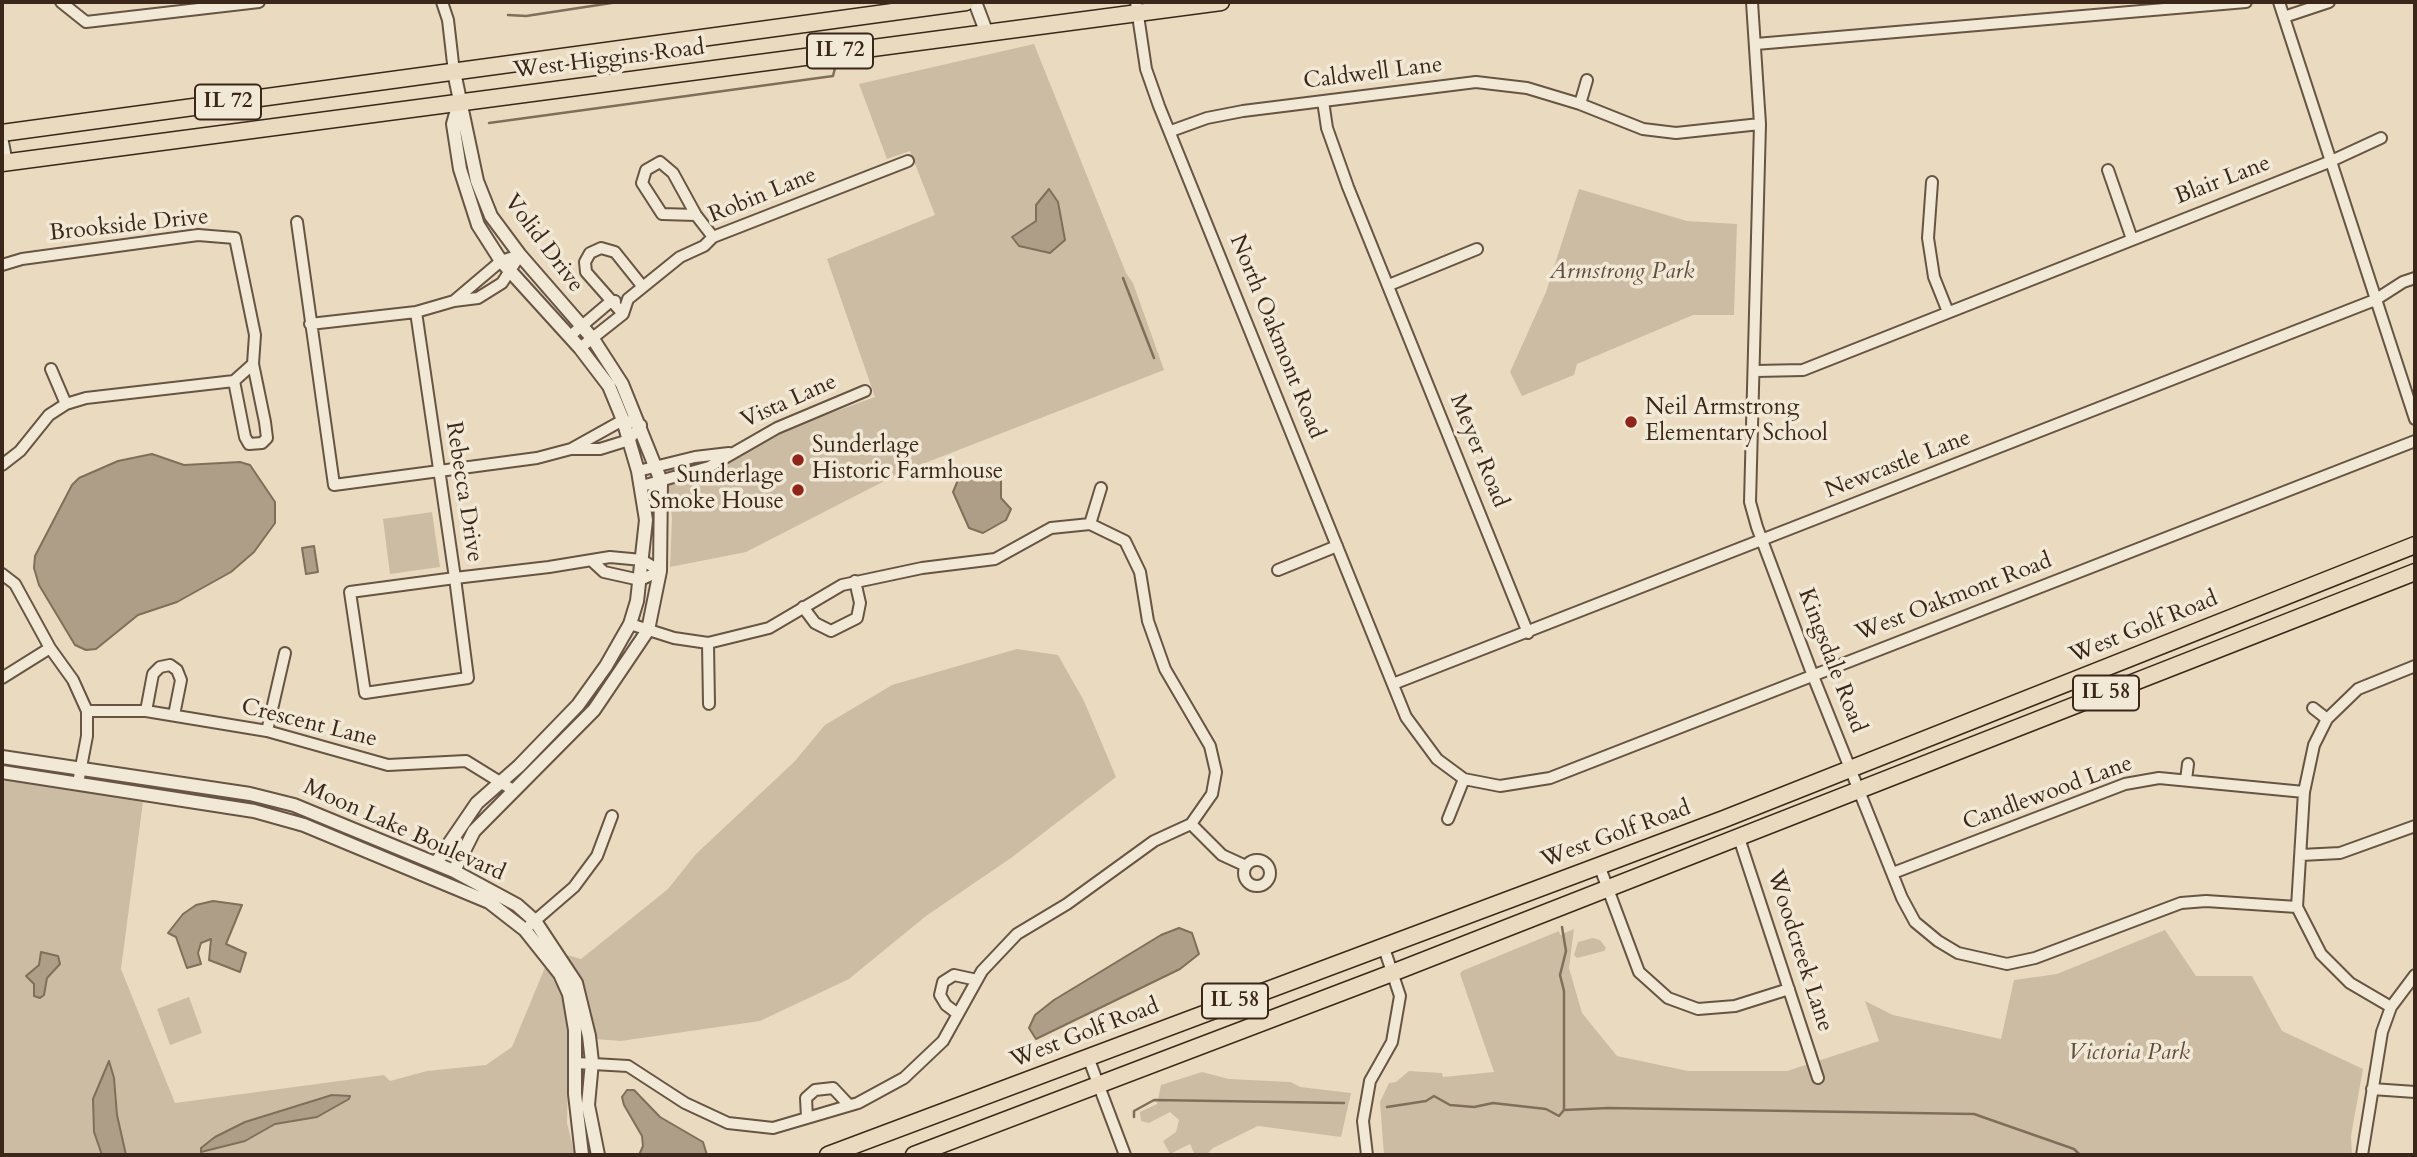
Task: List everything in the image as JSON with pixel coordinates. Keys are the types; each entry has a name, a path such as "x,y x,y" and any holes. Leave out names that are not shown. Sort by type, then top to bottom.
{"main road":[{"name":"West Higgins Road","path":"2,135 966,2"},
{"name":"West Higgins Road","path":"4,163 986,31 1137,8 1221,2"},
{"name":"West Golf Road","path":"828,1155 1851,769 2415,545"},
{"name":"West Golf Road","path":"914,1155 1609,889 2415,572"}],"street":[{"path":"61,2 71,13 86,22 259,2"},
{"path":"442,2 448,20 458,102"},
{"path":"975,2 986,31"},
{"name":"Kingsdale Road","path":"1752,2 1760,124 1756,371 1749,491 1753,515 1813,676 1915,922 1938,941 1970,958 2007,964 2035,958 2181,903 2206,901 2297,907"},
{"path":"1756,44 2246,2"},
{"path":"2279,2 2415,419"},
{"path":"2284,17 2329,2"},
{"name":"North Oakmont Road","path":"1137,8 1146,69 1393,684 1417,734 1437,759 1464,779"},
{"path":"1580,104 1587,79"},
{"name":"Caldwell Lane","path":"1171,131 1207,118 1476,82 1527,88 1580,104 1643,129 1676,133 1760,124"},
{"name":"Meyer Road","path":"1323,101 1327,128 1348,187 1528,633"},
{"name":"Volid Drive","path":"436,863 477,803 507,787 594,710 648,630 660,571 661,481 641,425 622,384 593,339 580,328 491,216 477,181 458,102"},
{"name":"Volid Drive","path":"454,871 474,831 507,787 578,705 606,666 630,624 640,580 646,520 638,471 623,419 608,386 580,348 501,261 478,225 466,195 453,124 458,102"},
{"path":"2,135 4,163"},
{"name":"Blair Lane","path":"1756,371 1803,370 2329,162 2381,138"},
{"name":"Robin Lane","path":"610,302 628,299 680,257 704,246 713,237 908,161"},
{"path":"696,215 662,214 642,183 646,170 660,162 673,173 696,215 713,237"},
{"path":"2108,170 2132,239"},
{"path":"1932,182 1927,238 1934,277 1948,312"},
{"path":"297,222 334,485 537,458 571,449 600,449 629,440 641,425 623,419 571,449"},
{"name":"Brookside Drive","path":"2,265 22,259 198,235 235,238 255,335 253,364"},
{"path":"623,314 586,272 585,262 590,253 601,247 615,252 643,287"},
{"path":"1389,285 1477,249"},
{"path":"454,301 501,261 520,255"},
{"path":"310,324 416,312 454,301 478,298 512,272 520,255"},
{"name":"Newcastle Lane","path":"1393,684 2375,300 2403,282 2415,278"},
{"path":"580,348 623,314 628,299"},
{"path":"569,336 610,302"},
{"name":"Rebecca Drive","path":"416,312 455,578 468,678 365,693 350,592 455,578"},
{"path":"234,381 245,437 249,444 262,443 267,438 253,364"},
{"path":"2,465 20,451 49,415 66,404 86,398 234,381 253,364"},
{"path":"51,369 66,404"},
{"name":"Vista Lane","path":"642,486 709,467 777,428 865,391"},
{"name":"West Oakmont Road","path":"1464,779 1500,786 1550,778 2415,441"},
{"name":"Vista Lane","path":"638,471 731,453"},
{"path":"1090,524 1101,488"},
{"path":"576,1063 628,1066 685,1103 728,1123 773,1128 849,1105 904,1078 943,1041 977,980 1017,934 1067,904 1154,841 1191,824 1212,794 1216,772 1210,746 1165,669 1147,621 1140,572 1125,541 1090,524 1051,528 995,559 922,568 842,584 769,628 708,643 630,624"},
{"path":"1278,570 1337,547"},
{"path":"455,578 610,557 642,560 660,571"},
{"path":"591,560 604,572 640,580 660,571"},
{"path":"2,574 15,584 50,648 73,680 87,710 87,736 78,783"},
{"path":"803,607 815,623 831,631 857,618 860,603 855,581"},
{"path":"708,643 709,704"},
{"path":"2,678 50,648"},
{"path":"267,731 285,653"},
{"path":"146,711 153,674 160,667 170,665 177,670 181,681 174,715"},
{"path":"2391,1007 2350,983 2321,954 2297,907 2304,792 2314,745 2327,719 2358,690 2415,666"},
{"path":"2313,708 2327,719"},
{"name":"Crescent Lane","path":"87,710 146,711 267,731 388,765 466,761 507,787"},
{"name":"Moon Lake Boulevard","path":"2,757 250,794 294,804 454,871 517,905 560,974 569,994 575,1030 575,1094 582,1155"},
{"path":"2186,780 2188,764"},
{"name":"Moon Lake Boulevard","path":"2,772 254,811 304,825 489,902 530,925 576,983 592,1062 588,1105 598,1155"},
{"name":"Candlewood Lane","path":"1893,873 2125,784 2159,778 2304,792"},
{"path":"1448,819 1464,779"},
{"path":"530,925 574,887 597,856 612,816"},
{"path":"1191,824 1222,855 1246,866"},
{"path":"2301,855 2340,853 2415,826"},
{"name":"Woodcreek Lane","path":"1739,838 1818,1078"},
{"path":"1599,865 1639,972 1668,998 1698,1009 1735,1006 1789,989"},
{"path":"1367,1155 1363,1121 1370,1081 1392,1042 1400,996 1383,945"},
{"path":"958,1014 946,1005 940,995 943,982 954,975 977,980"},
{"path":"2362,1155 2382,1032 2391,1007 2415,975"},
{"path":"1088,1057 1125,1155"},
{"path":"807,1118 806,1098 816,1090 833,1088 849,1105"},
{"path":"2372,1089 2415,1093"}],"green space":[{"path":"1034,44 1126,273 1133,283 1164,370 902,472 746,552 670,567 672,518 666,473 875,397 827,259 935,215 910,151 887,159 859,84"},
{"name":"Armstrong Park","path":"1579,189 1687,221 1737,224 1734,315 1693,315 1577,364 1574,375 1522,396 1510,372 1546,292"},
{"path":"432,512 440,567 390,574 383,519"},
{"path":"1017,649 1058,655 1084,701 1116,777 1011,858 926,916 849,979 760,1021 621,1041 569,1037 567,1123 575,1155 2,1155 2,786 6,778 143,802 121,969 175,1103 384,1075 390,1081 427,1071 486,1065 512,1047 546,965 567,955 581,959 668,889 696,854 794,762 825,725 892,685"},
{"name":"Victoria Park","path":"1574,929 1569,968 1582,1013 1617,1056 1688,1071 1787,1071 1879,1041 1865,1001 1893,1015 2001,1039 2014,980 2057,974 2165,930 2196,976 2252,976 2282,1031 2363,1069 2351,1136 2352,1155 1384,1155 1380,1102 1389,1083 1396,1082 1409,1071 1442,1073 1443,1077 1494,1072 1460,974 1462,971 1559,931 1560,935"},
{"path":"1593,938 1600,940 1606,948 1604,951 1577,958 1574,955 1578,942"},
{"path":"189,997 202,1033 170,1045 157,1009"},
{"path":"1202,1072 1229,1079 1291,1082 1300,1087 1351,1093 1341,1137 1258,1126 1213,1148 1206,1155 1195,1155 1190,1144 1170,1154 1163,1141 1176,1132 1179,1120 1170,1112 1149,1123 1141,1121 1140,1112 1157,1104 1161,1085"}],"shaded area":[{"path":"1049,189 1058,202 1065,240 1050,253 1019,246 1012,237 1036,221 1036,205"},
{"path":"152,454 184,465 240,462 250,465 275,502 275,523 254,552 231,572 177,602 138,615 96,649 86,650 75,645 39,585 34,568 35,556 72,485 79,478 118,461"},
{"path":"996,466 1001,471 1001,498 1011,509 1006,520 983,533 969,528 953,492 958,480 984,467"},
{"path":"314,546 318,572 306,574 302,548"},
{"path":"213,901 242,905 226,944 246,953 240,972 209,960 211,939 201,943 198,953 201,964 187,968 176,937 168,933 183,914 196,905"},
{"path":"1179,928 1192,933 1199,954 1180,969 1036,1039 1029,1028 1035,1015 1054,1000 1161,935"},
{"path":"41,952 58,956 60,964 47,978 44,995 40,998 34,996 34,984 26,976 39,965"},
{"path":"109,1061 126,1155 102,1155 94,1132 93,1099"},
{"path":"627,1090 634,1090 660,1117 703,1142 707,1155 639,1155 643,1146 642,1136 624,1105 622,1097"},
{"path":"332,1095 350,1096 317,1117 275,1124 245,1141 201,1152 201,1148 215,1137 245,1122"}],"waterway":[{"path":"508,15 526,16 618,2"},
{"path":"489,123 833,76 835,68"},
{"path":"1123,278 1154,358"},
{"path":"1562,927 1566,951 1560,975 1564,991 1564,1110"},
{"path":"1387,1107 1426,1101 1434,1096 1450,1105 1474,1107 1493,1103 1546,1109 1559,1116 1564,1110 1608,1108 1974,1114 2074,1149 2080,1155"},
{"path":"1134,1117 1134,1111 1154,1100 1344,1103"}],"place":[{"name":"Neil Armstrong Elementary School","path":"1631,422"},
{"name":"Sunderlage Historic Farmhouse","path":"798,460"},
{"name":"Sunderlage Smoke House","path":"798,490"}]}
